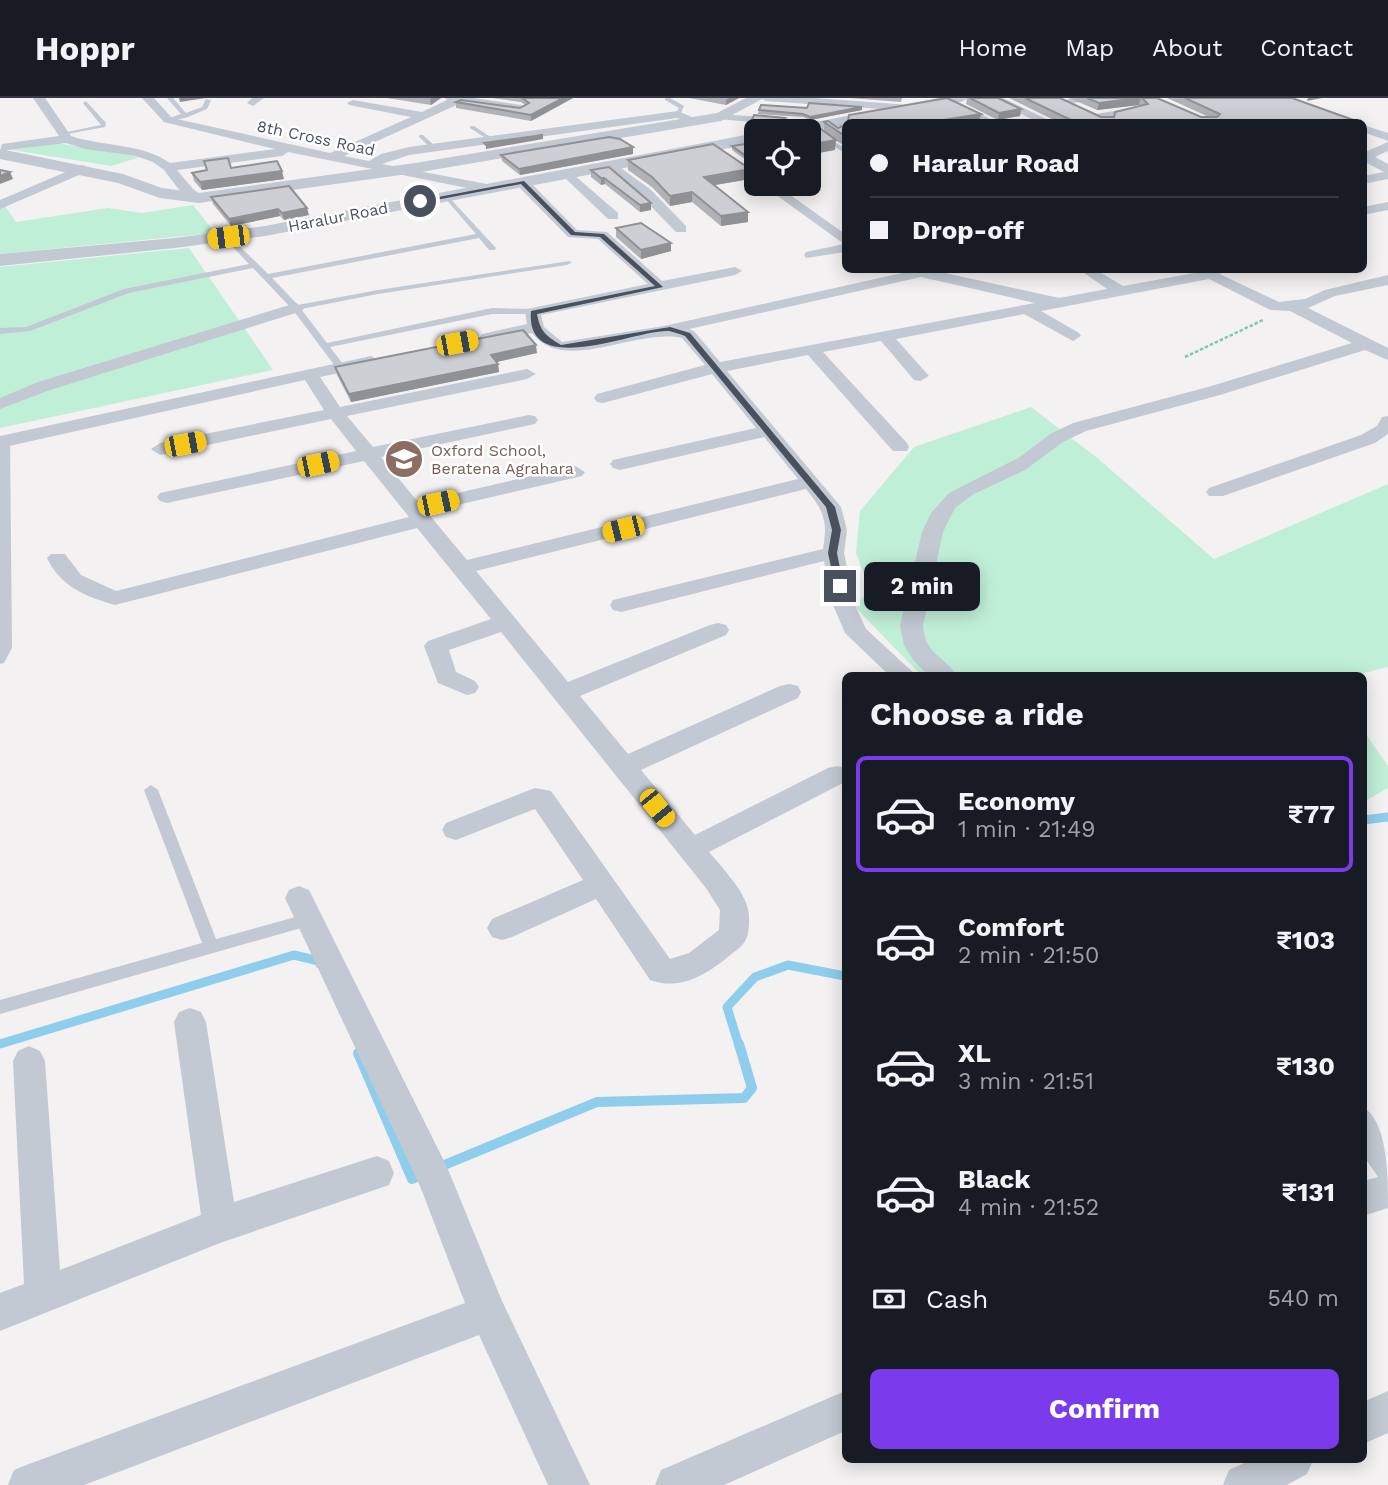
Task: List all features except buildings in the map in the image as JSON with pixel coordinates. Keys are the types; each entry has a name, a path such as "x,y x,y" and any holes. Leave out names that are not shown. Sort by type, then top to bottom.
{"street":[{"path":"39,98 65,136 85,145 138,153 157,159 169,167 188,192 200,198 228,237"},
{"path":"148,98 168,120"},
{"path":"332,157 426,116 458,98 521,108"},
{"path":"720,117 757,98"},
{"path":"766,98 910,108"},
{"path":"994,98 1040,119"},
{"path":"1058,100 1090,98"},
{"path":"878,117 954,99 985,119"},
{"path":"1058,100 1100,119"},
{"path":"353,103 426,116"},
{"path":"1106,119 1138,110"},
{"path":"370,166 385,157 503,136 678,114 694,121"},
{"path":"1,153 123,179 138,187 172,197 200,198 396,171 720,117 748,119"},
{"name":"8th Cross Road","path":"168,120 293,150 487,188"},
{"path":"821,127 842,126"},
{"path":"1367,129 1388,137"},
{"path":"1,153 65,136"},
{"path":"503,136 522,150"},
{"name":"Haralur Road","path":"0,260 228,237 744,140"},
{"path":"713,145 735,161"},
{"path":"1367,156 1388,146"},
{"path":"169,167 293,150"},
{"path":"1367,158 1388,169"},
{"path":"611,165 645,192 681,229"},
{"path":"0,205 82,169"},
{"path":"567,173 613,216"},
{"path":"1367,179 1388,175"},
{"path":"522,182 573,233 602,235 660,287"},
{"path":"784,196 842,238"},
{"path":"1367,210 1388,206"},
{"path":"811,255 842,249"},
{"path":"470,340 660,287 735,271"},
{"path":"534,320 543,337 560,347 670,329 905,273"},
{"path":"922,273 1059,303"},
{"path":"1092,273 1120,291"},
{"path":"603,398 715,368 1059,303 1201,273"},
{"path":"1208,273 1276,307 1293,306 1388,280"},
{"path":"1368,284 1388,293"},
{"path":"1293,306 1388,355"},
{"path":"2,423 44,386 296,307"},
{"path":"1027,309 1073,336"},
{"path":"670,329 688,334 831,507 836,530 833,553 846,612 856,633 900,672"},
{"path":"885,336 920,376"},
{"path":"940,672 925,661 911,641 911,622 922,580 924,555 947,505 1000,473 1026,461 1057,437 1074,429 1147,407 1187,399 1367,344"},
{"path":"812,350 901,447"},
{"path":"2,423 341,368 393,357"},
{"path":"309,373 369,454 716,880 734,909 733,936 687,970 675,974 662,971 542,797 456,830"},
{"path":"160,449 527,373"},
{"path":"167,497 529,420"},
{"path":"1216,492 1368,439 1384,429 1388,421"},
{"path":"621,464 766,431"},
{"path":"58,558 62,569 88,589 115,598 575,472"},
{"path":"462,568 810,482"},
{"path":"621,605 833,553"},
{"path":"467,687 446,677 436,646 506,622"},
{"path":"564,693 718,630"},
{"path":"624,767 789,692"},
{"path":"691,849 837,775"},
{"path":"502,928 602,884"},
{"path":"304,908 435,1179 488,1313 569,1485"},
{"path":"190,1022 220,1225"},
{"path":"29,1061 43,1295"},
{"path":"1367,1130 1388,1164"},
{"path":"0,1312 220,1225 377,1173"},
{"path":"1367,1198 1388,1191"},
{"path":"29,1485 488,1313"},
{"path":"1367,1422 1388,1411"},
{"path":"676,1485 842,1412"},
{"path":"1244,1485 1287,1463"}],"lane":[{"path":"170,98 186,116"},
{"path":"667,99 682,107 678,114"},
{"path":"168,120 205,108 208,100"},
{"path":"65,136 104,124 86,103"},
{"path":"472,127 489,138"},
{"path":"421,136 433,147"},
{"path":"821,136 842,149"},
{"path":"446,196 492,248"},
{"path":"265,277 482,235"},
{"path":"228,237 296,307 341,368"},
{"path":"296,307 567,262"},
{"path":"0,331 27,329 127,291 254,265"},
{"path":"324,345 492,311 534,320"},
{"path":"0,660 6,648 2,423"},
{"path":"151,790 211,947"},
{"path":"0,1007 211,947 304,908"}],"path":[{"path":"1185,357 1244,331 1264,319"}],"green space":[{"path":"57,143 140,157 111,166 13,150"},
{"path":"193,205 215,233 0,254 0,209 5,206 16,222 108,208 142,213"},
{"path":"189,248 273,370 0,428 0,267"},
{"path":"1031,407 1096,457 1214,559 1388,484 1388,667 1367,672 918,672 854,606 870,590 856,553 860,511 914,447"},
{"path":"1367,736 1388,766 1388,788 1367,800"}],"waterway":[{"path":"1367,820 1388,817"},
{"path":"0,1044 294,955 319,961 320,964"},
{"path":"739,1046 727,1007 755,977 788,965 842,975"},
{"path":"437,1168 597,1102 744,1098 752,1088 739,1044"},
{"path":"358,1053 412,1179 425,1173"}],"place":[{"name":"Oxford School, Beratena Agrahara","path":"404,459"}],"route":[{"path":"420,201 522,182 573,233 602,235 660,287 533,312 536,327 543,337 560,347 670,329 688,334 831,507 836,530 833,553 840,586"}]}
